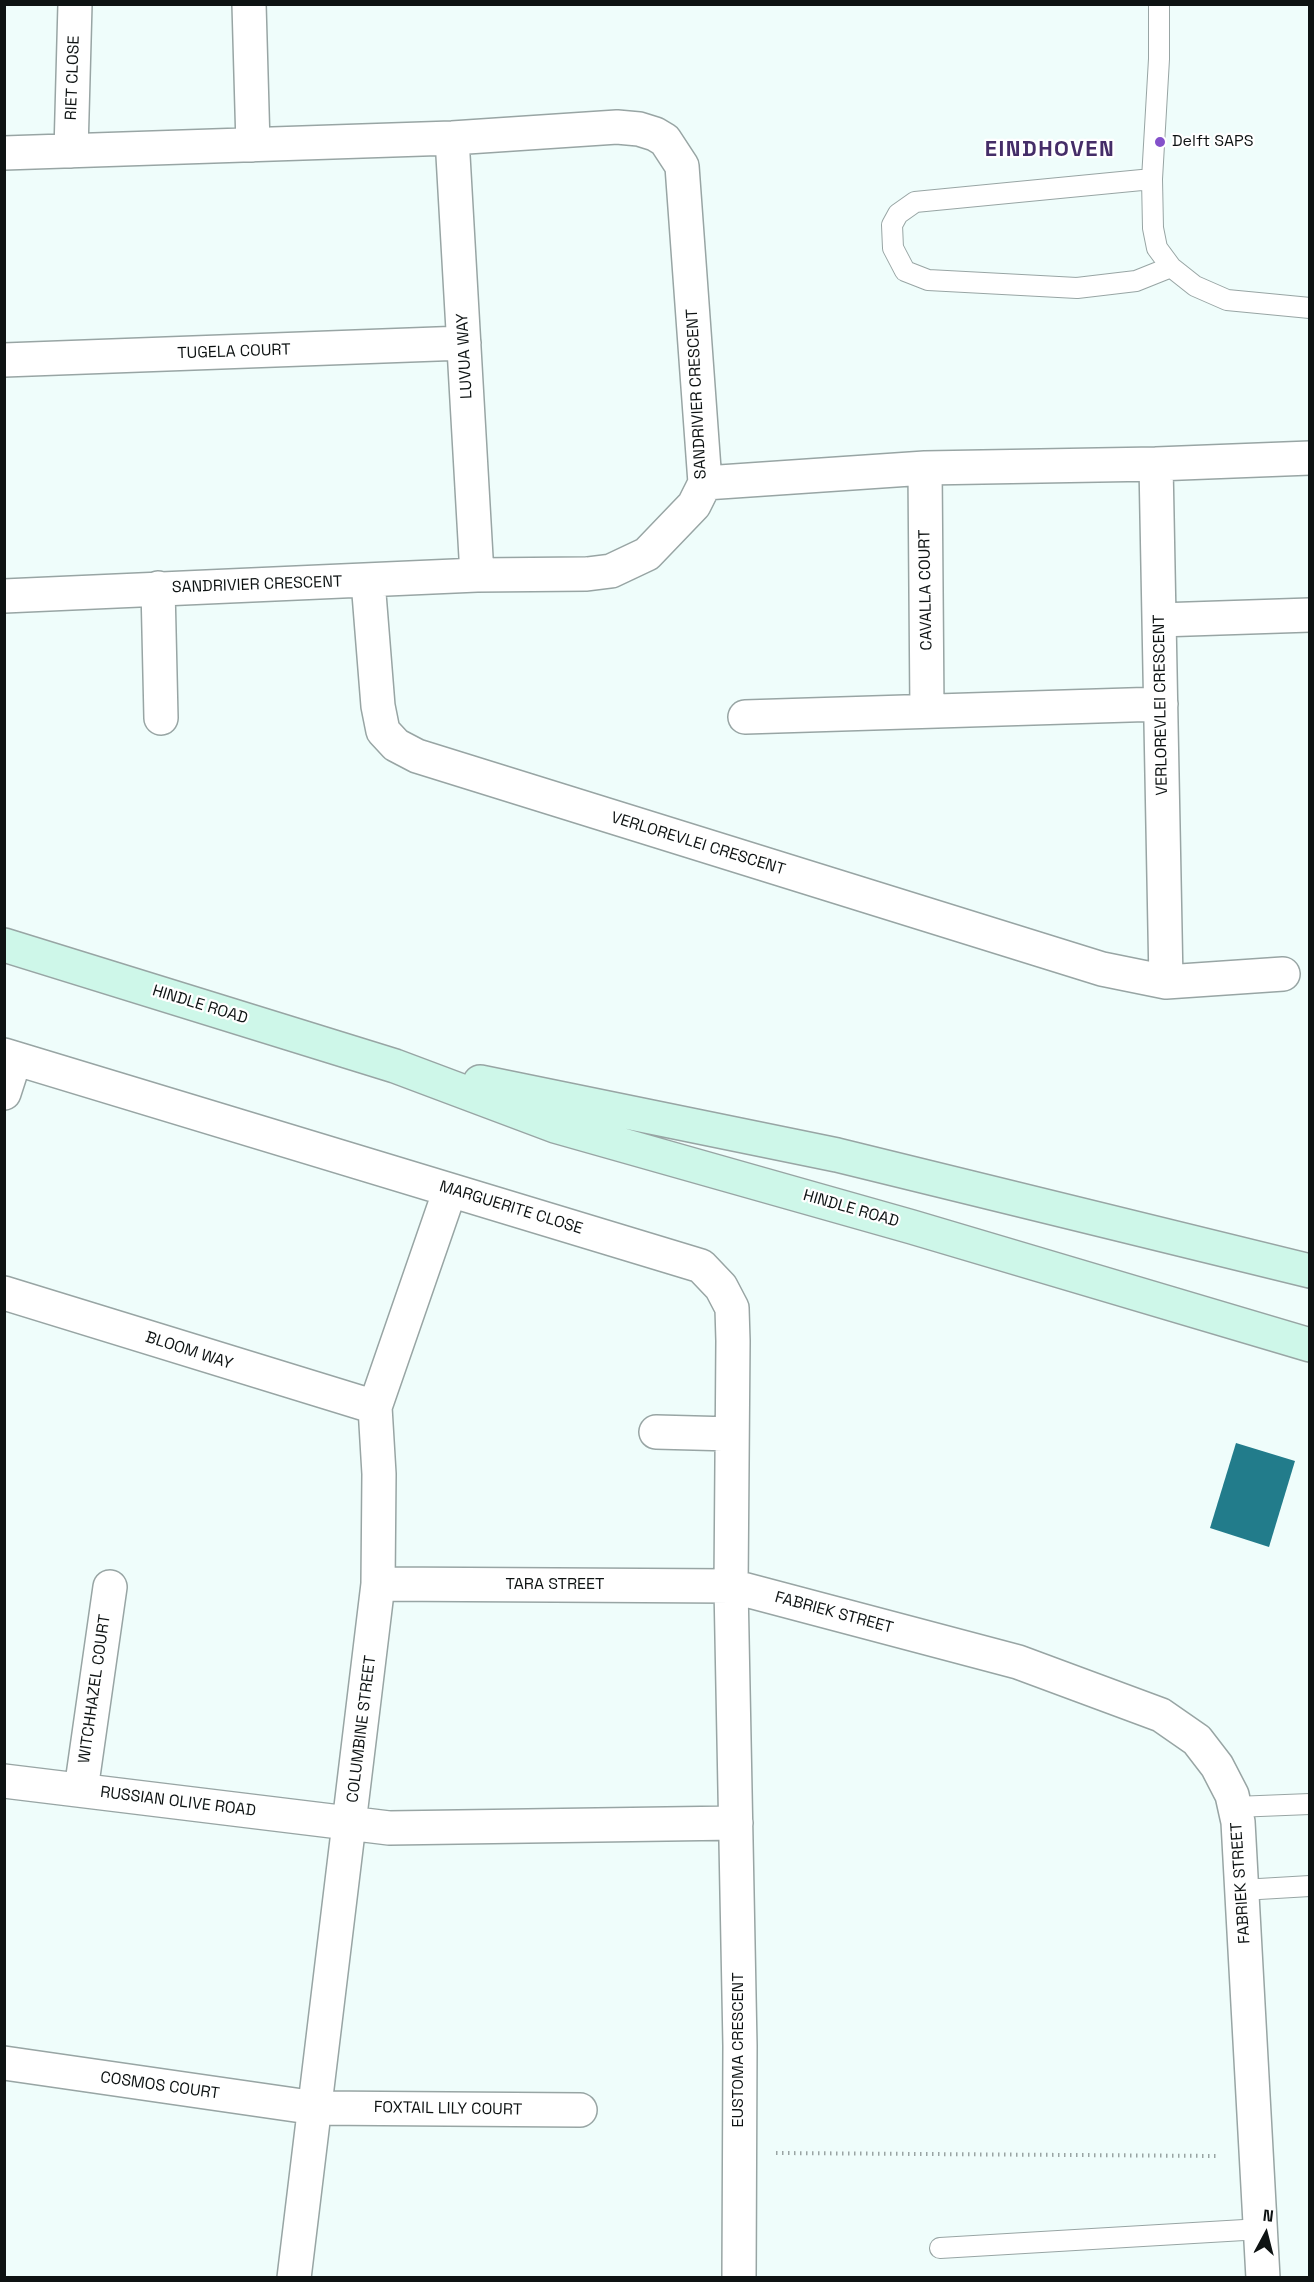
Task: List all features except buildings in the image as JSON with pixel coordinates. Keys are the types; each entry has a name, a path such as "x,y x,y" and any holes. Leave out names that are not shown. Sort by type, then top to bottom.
{"main road":[{"name":"HINDLE ROAD","path":"4,945 395,1066 555,1126 912,1227 1310,1345"},
{"name":"HINDLE ROAD","path":"395,1066 563,1097 837,1155 1310,1271"}],"street":[{"name":"RIET CLOSE","path":"71,151 75,4"},
{"path":"249,4 253,145"},
{"name":"SANDRIVIER CRESCENT","path":"4,153 452,138 617,127 639,129 655,134 665,140 682,166 705,483 694,505 647,554 611,571 587,574 477,575 368,582 158,588 4,596"},
{"name":"LUVUA WAY","path":"452,138 477,575"},
{"name":"TUGELA COURT","path":"4,360 464,343"},
{"path":"705,483 925,468 1156,465 1310,458"},
{"name":"VERLOREVLEI CRESCENT","path":"1156,465 1166,982"},
{"name":"CAVALLA COURT","path":"925,468 927,711"},
{"name":"VERLOREVLEI CRESCENT","path":"368,582 378,706 384,731 396,745 417,756 1102,969 1166,982 1283,974"},
{"name":"SANDRIVIER CRESCENT","path":"158,588 161,718"},
{"path":"1160,620 1310,615"},
{"path":"745,717 1161,704"},
{"path":"4,1093 10,1057"},
{"name":"MARGUERITE CLOSE","path":"10,1057 701,1266 721,1287 732,1308 731,1586"},
{"name":"COLUMBINE STREET","path":"294,2277 351,1824 378,1584 379,1474 375,1407 450,1190"},
{"name":"BLOOM WAY","path":"4,1293 375,1407"},
{"path":"656,1432 732,1434"},
{"name":"TARA STREET","path":"378,1584 731,1586"},
{"name":"FABRIEK STREET","path":"731,1586 1017,1662 1161,1715 1197,1740 1217,1766 1235,1807 1242,1890 1263,2277"},
{"name":"EUSTOMA CRESCENT","path":"731,1586 740,2153 739,2277"},
{"name":"WITCHHAZEL COURT","path":"81,1790 110,1587"},
{"name":"RUSSIAN OLIVE ROAD","path":"4,1781 351,1824"},
{"path":"351,1824 389,1828 736,1823"},
{"name":"COSMOS COURT","path":"4,2064 316,2108"},
{"name":"FOXTAIL LILY COURT","path":"316,2108 580,2110"}],"lane":[{"path":"1159,4 1159,59 1152,179 1152,228 1157,248 1171,267 1195,286 1227,300 1310,308"},
{"path":"1152,179 915,202 898,214 892,225 894,248 897,259 905,271 915,277 940,281 1077,288 1136,281 1171,267"},
{"path":"1235,1807 1310,1804"},
{"path":"1242,1890 1310,1886"},
{"path":"939,2248 1261,2229"}],"path":[{"path":"740,2153 1257,2155"}],"place":[{"name":"Delft SAPS","path":"1160,142"}],"district":[{"name":"EINDHOVEN","path":"1050,150"}]}
